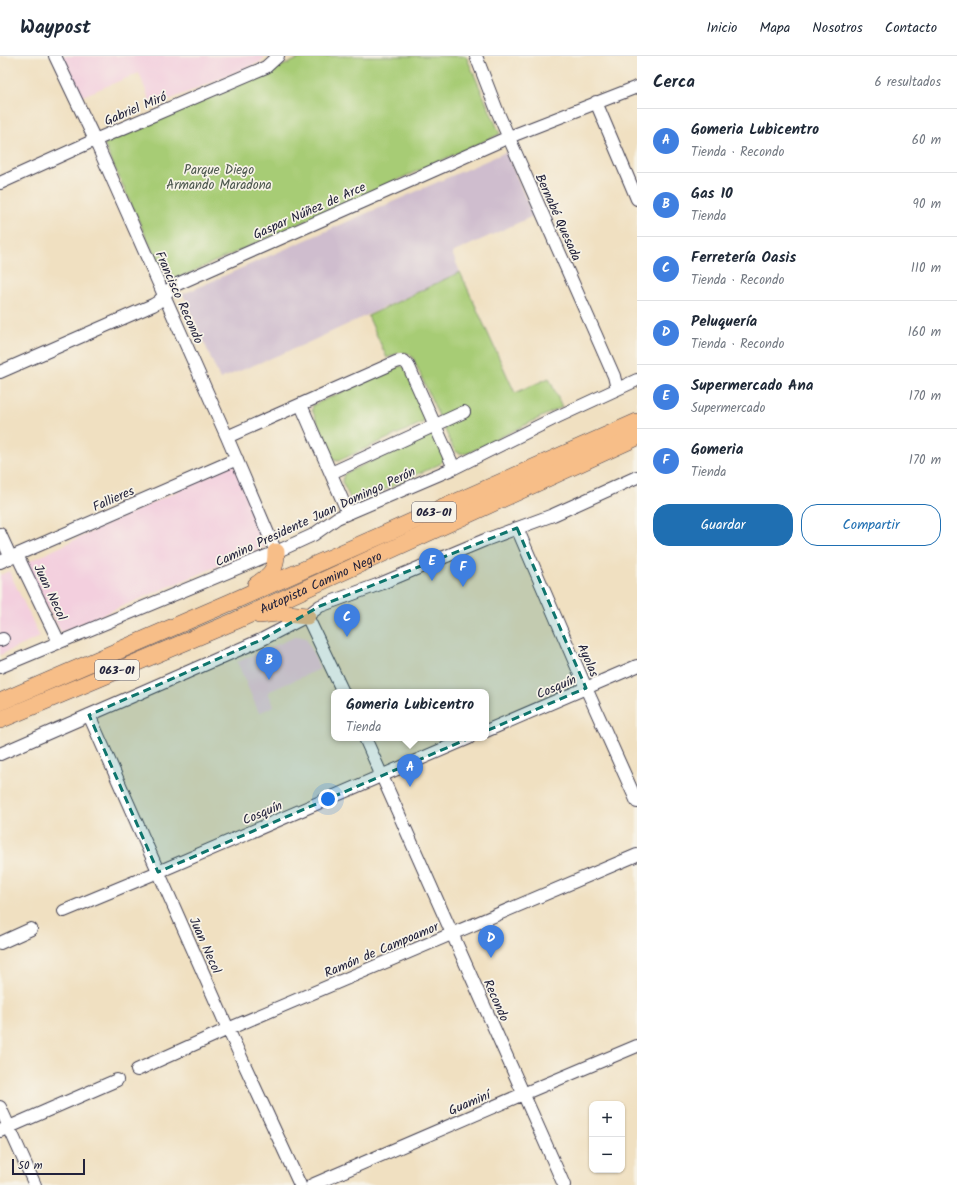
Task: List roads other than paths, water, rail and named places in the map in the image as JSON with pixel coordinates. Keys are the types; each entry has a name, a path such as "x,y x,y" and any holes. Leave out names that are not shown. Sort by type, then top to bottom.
{"highway":[{"name":"Autopista Camino Negro","path":"0,702 232,602 637,422"},
{"name":"Autopista Camino Negro","path":"0,720 235,621 637,438"},
{"path":"232,602 269,576 276,564 276,552"},
{"path":"235,621 265,614 278,613 307,616"}],"street":[{"name":"Francisco Recondo","path":"55,56 95,140 237,459 276,552"},
{"name":"Bernabé Quesada","path":"476,56 509,137 610,369 617,389"},
{"name":"Gabriel Miró","path":"0,183 95,140 266,67 277,57"},
{"name":"Gaspar Núñez de Arce","path":"0,372 153,305 158,302 173,286 509,137 637,87"},
{"path":"596,102 637,199"},
{"path":"227,437 396,362 403,361 407,363 409,367 454,468"},
{"name":"Camino Presidente Juan Domingo Perón","path":"0,667 276,552 313,535 348,513 454,468 557,417 637,380"},
{"path":"301,405 348,513"},
{"path":"331,473 464,412"},
{"name":"Fallieres","path":"9,558 237,459"},
{"path":"0,754 261,640 307,616 320,606 380,584 516,528 553,515 637,477"},
{"name":"Ayolas","path":"516,528 637,802"},
{"name":"Juan Necol","path":"0,534 9,558 59,642"},
{"path":"307,616 342,689"},
{"name":"Cosquín","path":"489,730 637,666"},
{"name":"Juan Necol","path":"89,715 228,1029 300,1185"},
{"name":"Recondo","path":"366,741 564,1185"},
{"name":"Cosquín","path":"64,911 462,741"},
{"name":"Ramón de Campoamor","path":"137,1070 228,1029 637,855"},
{"path":"0,943 31,929"},
{"name":"Guaminí","path":"312,1185 637,1046"},
{"path":"4,1129 117,1080"},
{"path":"0,1107 4,1129 35,1185"}],"place":[{"name":"Supermercado Ana","path":"432,581"},
{"name":"Gomeria","path":"463,587"},
{"name":"Ferretería Oasis","path":"347,637"},
{"name":"Gas 10","path":"269,680"},
{"name":"Gomeria Lubicentro","path":"410,787"},
{"name":"Peluquería","path":"491,958"}],"park label":[{"name":"Parque Diego Armando Maradona","path":"219,176"}]}
